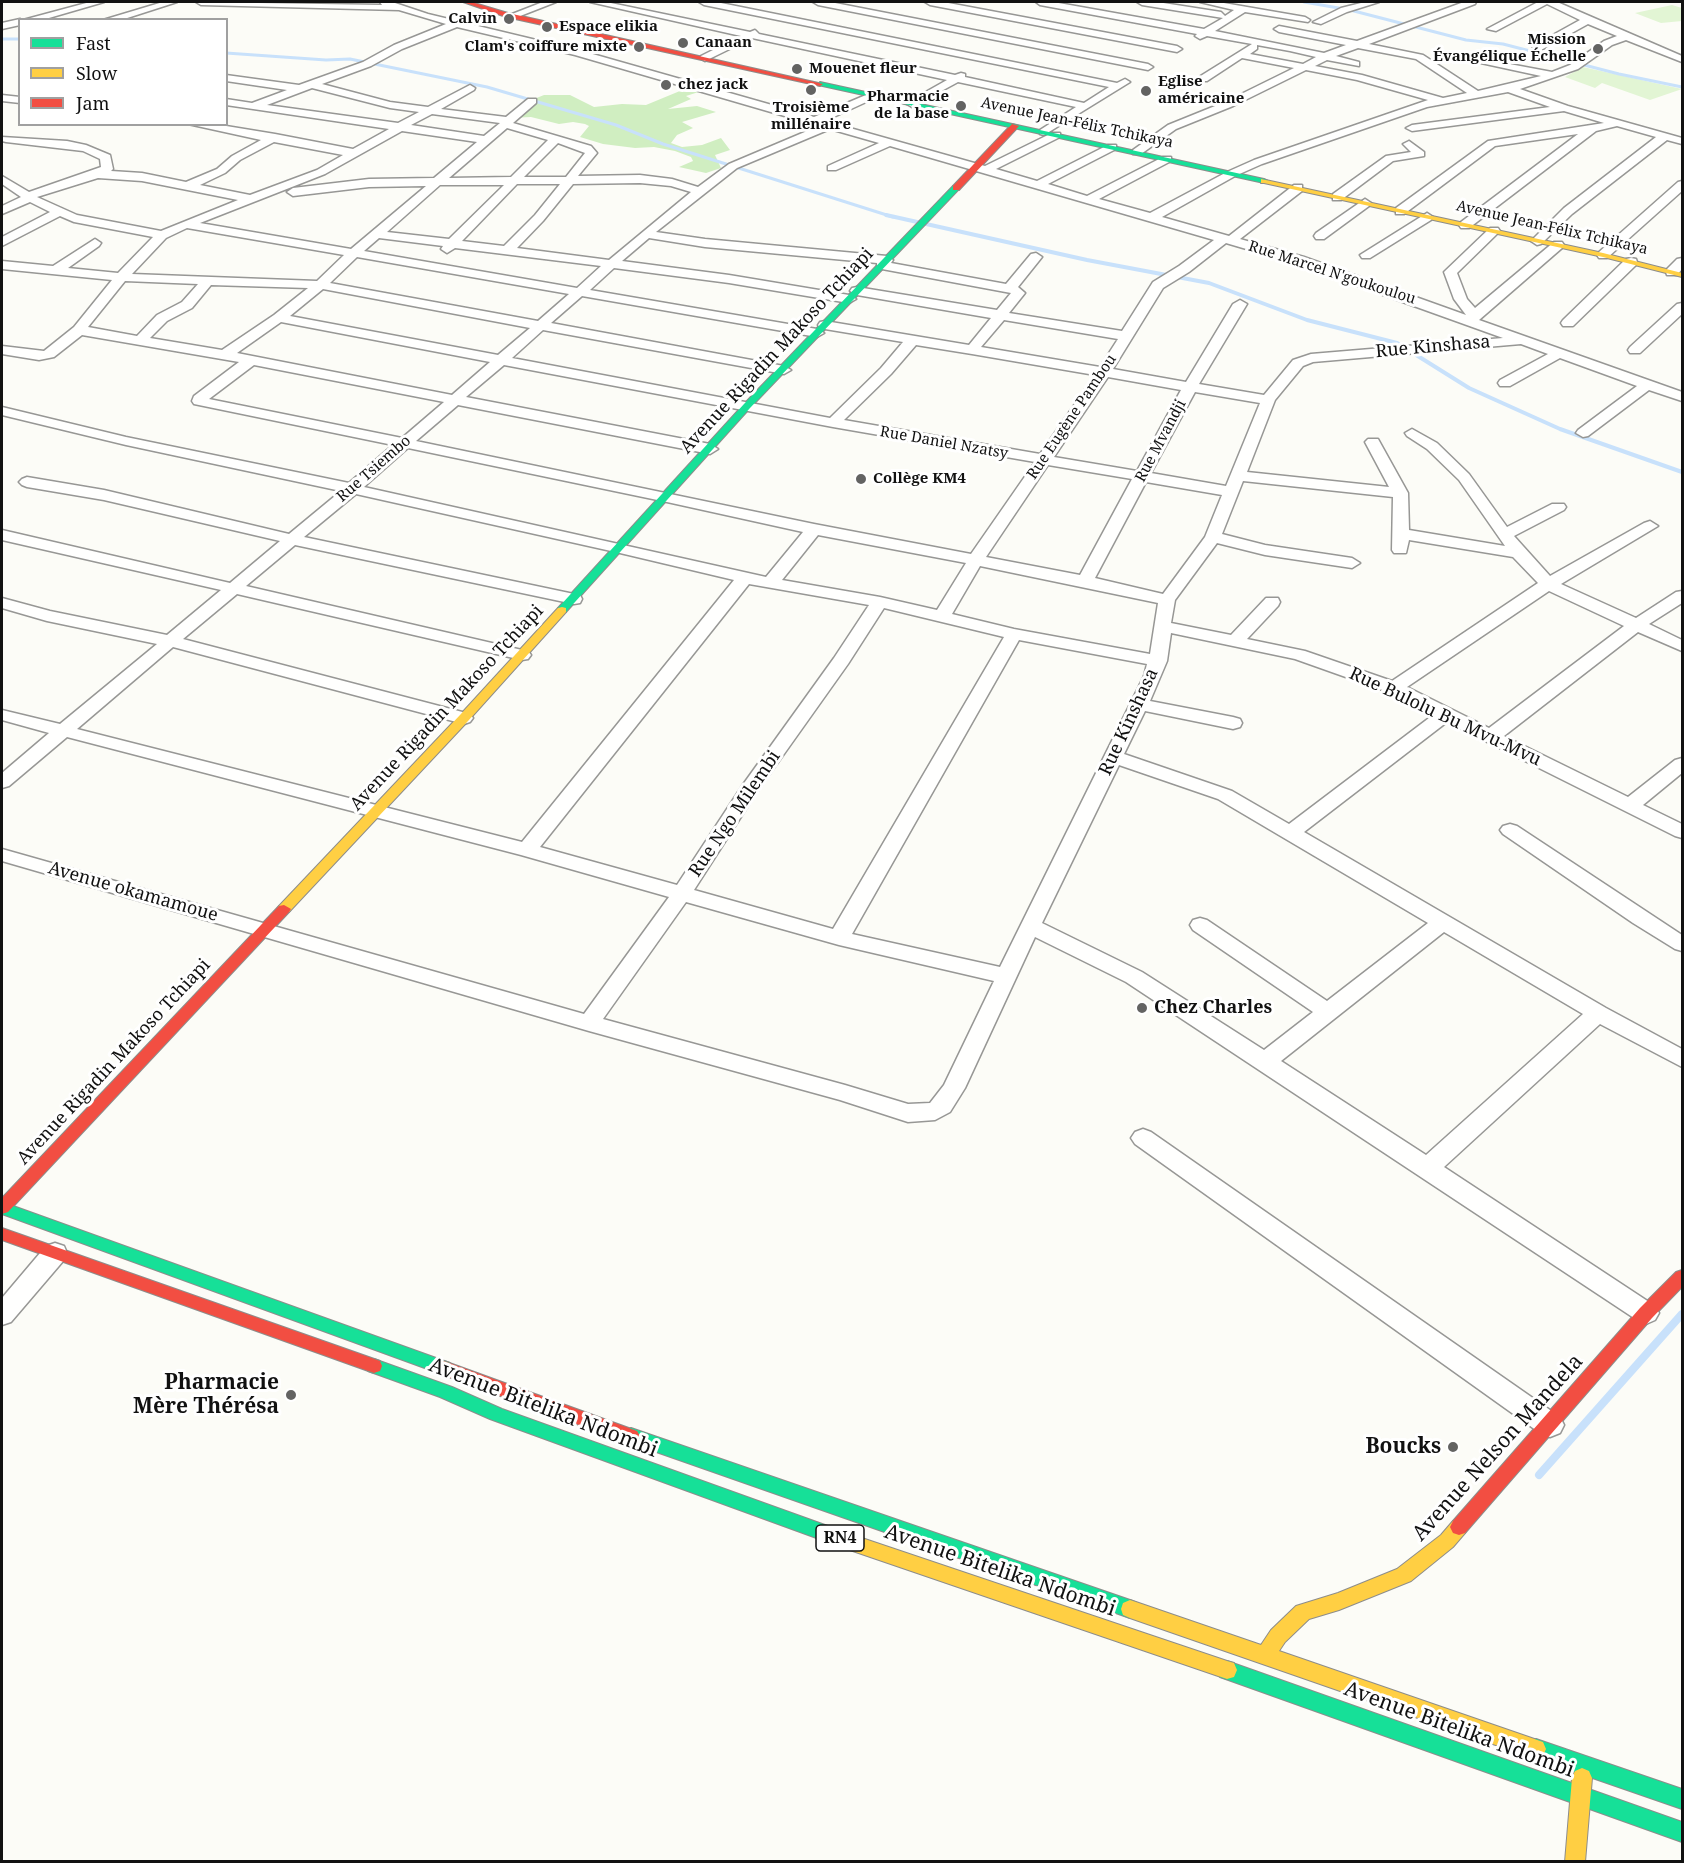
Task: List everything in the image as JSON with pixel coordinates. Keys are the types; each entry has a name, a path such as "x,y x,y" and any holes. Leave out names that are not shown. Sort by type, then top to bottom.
{"main road":[{"name":"Avenue Jean-Félix Tchikaya","path":"466,2 512,16 1137,152 1677,273"},
{"name":"Avenue Rigadin Makoso Tchiapi","path":"2,1208 464,718 667,497 747,406 784,370 919,226 981,168 1015,126"},
{"name":"Avenue Bitelika Ndombi","path":"2,1208 693,1458 1683,1799"},
{"name":"Avenue Bitelika Ndombi","path":"2,1234 446,1392 496,1414 765,1513 1259,1682 1683,1832"},
{"name":"Avenue Nelson Mandela","path":"1266,1655 1278,1636 1303,1612 1339,1601 1404,1575 1447,1541 1646,1313 1683,1277"},
{"path":"1575,1862 1583,1764"}],"street":[{"path":"36,18 99,2"},
{"path":"115,18 172,2"},
{"path":"201,2 404,9"},
{"path":"384,2 404,9"},
{"path":"512,16 551,2"},
{"path":"595,2 1085,106"},
{"path":"704,2 1118,86"},
{"path":"930,2 1051,26 1184,45"},
{"path":"1040,2 1327,56 1364,60"},
{"path":"912,104 1096,2"},
{"path":"1142,2 1230,17"},
{"path":"1205,2 1342,26"},
{"path":"1258,11 1274,2"},
{"path":"1318,22 1367,2"},
{"path":"1137,152 1172,127 1229,104 1327,56 1472,2"},
{"path":"1492,29 1544,2"},
{"path":"1550,2 1587,20 1683,59"},
{"path":"664,78 687,69 815,4 1148,67"},
{"name":"Rue Marcel N'goukoulou","path":"404,9 568,50 1227,239 1471,319 1522,340 1683,397"},
{"path":"981,168 1050,134 1085,106 1243,9"},
{"path":"1203,79 1296,18"},
{"path":"1537,48 1587,20"},
{"path":"2,26 18,22"},
{"path":"252,106 367,64 398,47 458,23"},
{"path":"1279,29 1419,57 1475,94"},
{"path":"1365,31 1387,35"},
{"path":"1151,218 1231,174 1370,122 1440,100 1509,89 1553,76 1579,64 1595,50 1626,36"},
{"path":"1337,73 1389,50"},
{"path":"1241,55 1337,73 1440,100"},
{"path":"1471,58 1553,76"},
{"path":"1456,81 1502,65"},
{"path":"228,78 297,88"},
{"path":"310,84 390,105 507,122 591,150 591,153 539,218 508,250"},
{"path":"2,350 46,355 79,330 121,277 162,236 186,224 321,172 470,88"},
{"path":"1509,89 1564,108 1683,141"},
{"path":"813,122 873,95"},
{"path":"3,99 18,100"},
{"path":"225,355 279,318 320,285 437,181 532,101"},
{"path":"228,102 485,140"},
{"path":"1412,128 1564,108"},
{"path":"188,186 221,171 236,158 315,115"},
{"path":"1400,211 1492,143 1592,129 1616,123"},
{"path":"204,126 354,153"},
{"name":"Rue Tsiembo","path":"2,782 352,489 647,234 701,191 733,166 828,126"},
{"path":"4,140 27,129"},
{"path":"1465,225 1592,129"},
{"path":"1537,241 1568,211 1665,136"},
{"path":"430,267 556,138"},
{"path":"2,210 29,197 107,169 106,157 86,148 67,144 4,140"},
{"path":"832,168 888,143"},
{"path":"1337,197 1390,158 1420,154 1409,144"},
{"path":"1038,185 1112,147"},
{"path":"1088,200 1167,159"},
{"path":"97,174 135,176 256,198 351,184 437,181 569,180 620,184 655,180 701,191"},
{"path":"3,182 58,212 91,222 162,236"},
{"path":"1603,255 1683,185"},
{"name":"Rue Eugène Pambou","path":"942,616 975,561 1104,372 1158,285 1298,188"},
{"path":"1320,236 1365,203"},
{"path":"2,242 58,212"},
{"path":"1366,255 1427,217"},
{"path":"186,224 581,292 821,329 912,340 1268,400"},
{"path":"1494,231 1449,272 1471,319 1558,245"},
{"path":"377,234 853,295 1125,336"},
{"path":"647,234 697,242 831,253 1010,288 1018,293 972,350"},
{"path":"55,271 95,243"},
{"path":"1010,288 1036,257"},
{"path":"1568,322 1630,262"},
{"path":"1677,273 1683,262"},
{"path":"2,278 8,266 121,277 320,285 784,370"},
{"path":"139,341 162,318 187,305 208,280"},
{"name":"Rue Mvandji","path":"1085,581 1190,387 1240,304"},
{"path":"1635,350 1683,307"},
{"name":"Rue Daniel Nzatsy","path":"279,318 500,362 1142,477 1400,493"},
{"path":"79,330 225,355 710,449"},
{"path":"833,423 886,371 912,340"},
{"name":"Rue Kinshasa","path":"589,1023 908,1113 935,1111 942,1106 954,1088 1030,926 1139,704 1158,661 1167,600 1213,537 1268,400 1291,368 1311,358 1522,340"},
{"path":"1505,383 1559,353"},
{"path":"251,360 199,401 814,529 1085,581 1167,600"},
{"path":"1582,433 1648,384"},
{"path":"2,411 126,441 620,548 744,578 880,602 1014,634 1158,661"},
{"path":"1412,434 1432,446 1453,465 1518,553 1548,584 1635,626 1683,646"},
{"path":"1373,442 1400,493 1401,542 1518,553"},
{"path":"27,482 104,495 291,539 574,599"},
{"path":"1505,534 1558,507"},
{"path":"1394,688 1548,584 1650,526"},
{"path":"771,582 814,529"},
{"path":"2,535 522,655"},
{"path":"1213,537 1265,550 1352,563"},
{"path":"527,850 744,578"},
{"path":"1490,737 1635,626 1683,596"},
{"name":"Rue Ngo Milembi","path":"589,1023 682,893 749,790 842,660 880,602"},
{"path":"1235,641 1272,602"},
{"path":"2,603 47,616 168,641 464,718"},
{"name":"Rue Bulolu Bu Mvu-Mvu","path":"1162,626 1327,663 1394,688 1683,832"},
{"path":"839,938 1014,634"},
{"path":"1139,704 1233,723"},
{"path":"1289,834 1446,714"},
{"path":"2,715 527,850 839,938 1006,976"},
{"path":"1113,757 1211,789 1598,1013 1683,1059"},
{"path":"1630,806 1683,764"},
{"path":"1510,830 1640,918 1683,944"},
{"name":"Avenue okamamoue","path":"2,855 589,1023"},
{"path":"1264,1062 1443,922"},
{"path":"1200,925 1328,1012"},
{"path":"1030,926 1134,977 1646,1313"},
{"path":"1426,1169 1598,1013"},
{"path":"1143,1138 1550,1425"},
{"path":"2,1315 55,1253"}],"green space":[{"path":"1672,5 1682,8 1682,21 1661,23 1635,13"},
{"path":"1583,67 1682,89 1650,100 1602,83 1595,88 1565,77"},
{"path":"692,86 705,90 686,96 691,99 668,109 697,106 716,112 682,122 693,128 677,135 671,143 682,147 702,145 721,138 730,150 715,155 721,168 706,173 679,167 693,161 691,157 675,151 654,147 635,148 603,144 580,137 589,126 585,124 573,122 559,124 531,117 511,118 529,101 544,95 570,95 594,107 622,104 646,105"}],"waterway":[{"path":"1304,2 1350,10 1466,40 1503,44 1619,74 1682,87"},
{"path":"2,39 18,39"},
{"path":"228,53 326,60 350,59 487,87 616,125 663,144 888,216"},
{"path":"888,216 1087,260 1209,283 1307,320 1397,343 1469,388 1560,429 1682,472"},
{"path":"888,216 893,217"},
{"path":"1539,1475 1682,1314"}],"traffic: fast":[{"path":"820,84 1264,181"},
{"path":"562,610 747,406 956,188"},
{"path":"2,1208 444,1368"},
{"path":"374,1366 446,1392 496,1414 844,1540"},
{"path":"631,1436 1130,1609"},
{"path":"1227,1670 1682,1832"},
{"path":"1536,1749 1682,1799"}],"traffic: slow":[{"path":"1264,181 1603,255 1682,275"},
{"path":"284,909 562,610"},
{"path":"1266,1655 1278,1636 1303,1612 1339,1601 1404,1575 1447,1541 1459,1527"},
{"path":"844,1540 1227,1670"},
{"path":"1130,1609 1536,1749"},
{"path":"1575,1862 1582,1778"}],"traffic: jam":[{"path":"466,2 506,15 820,84"},
{"path":"956,188 1015,126"},
{"path":"2,1208 284,909"},
{"path":"2,1234 374,1366"},
{"path":"1459,1527 1646,1313 1682,1277"},
{"path":"444,1368 631,1436"}],"place":[{"name":"Calvin","path":"509,19"},
{"name":"Espace elikia","path":"547,27"},
{"name":"Canaan","path":"683,43"},
{"name":"Clam's coiffure mixte","path":"639,47"},
{"name":"Mission Évangélique Échelle","path":"1598,49"},
{"name":"Mouenet fleur","path":"797,69"},
{"name":"chez jack","path":"666,85"},
{"name":"Troisième millénaire","path":"811,90"},
{"name":"Eglise américaine","path":"1146,91"},
{"name":"Pharmacie de la base","path":"961,106"},
{"name":"Collège KM4","path":"861,479"},
{"name":"Chez Charles","path":"1142,1008"},
{"name":"Pharmacie Mère Thérésa","path":"291,1395"},
{"name":"Boucks","path":"1453,1447"}]}
